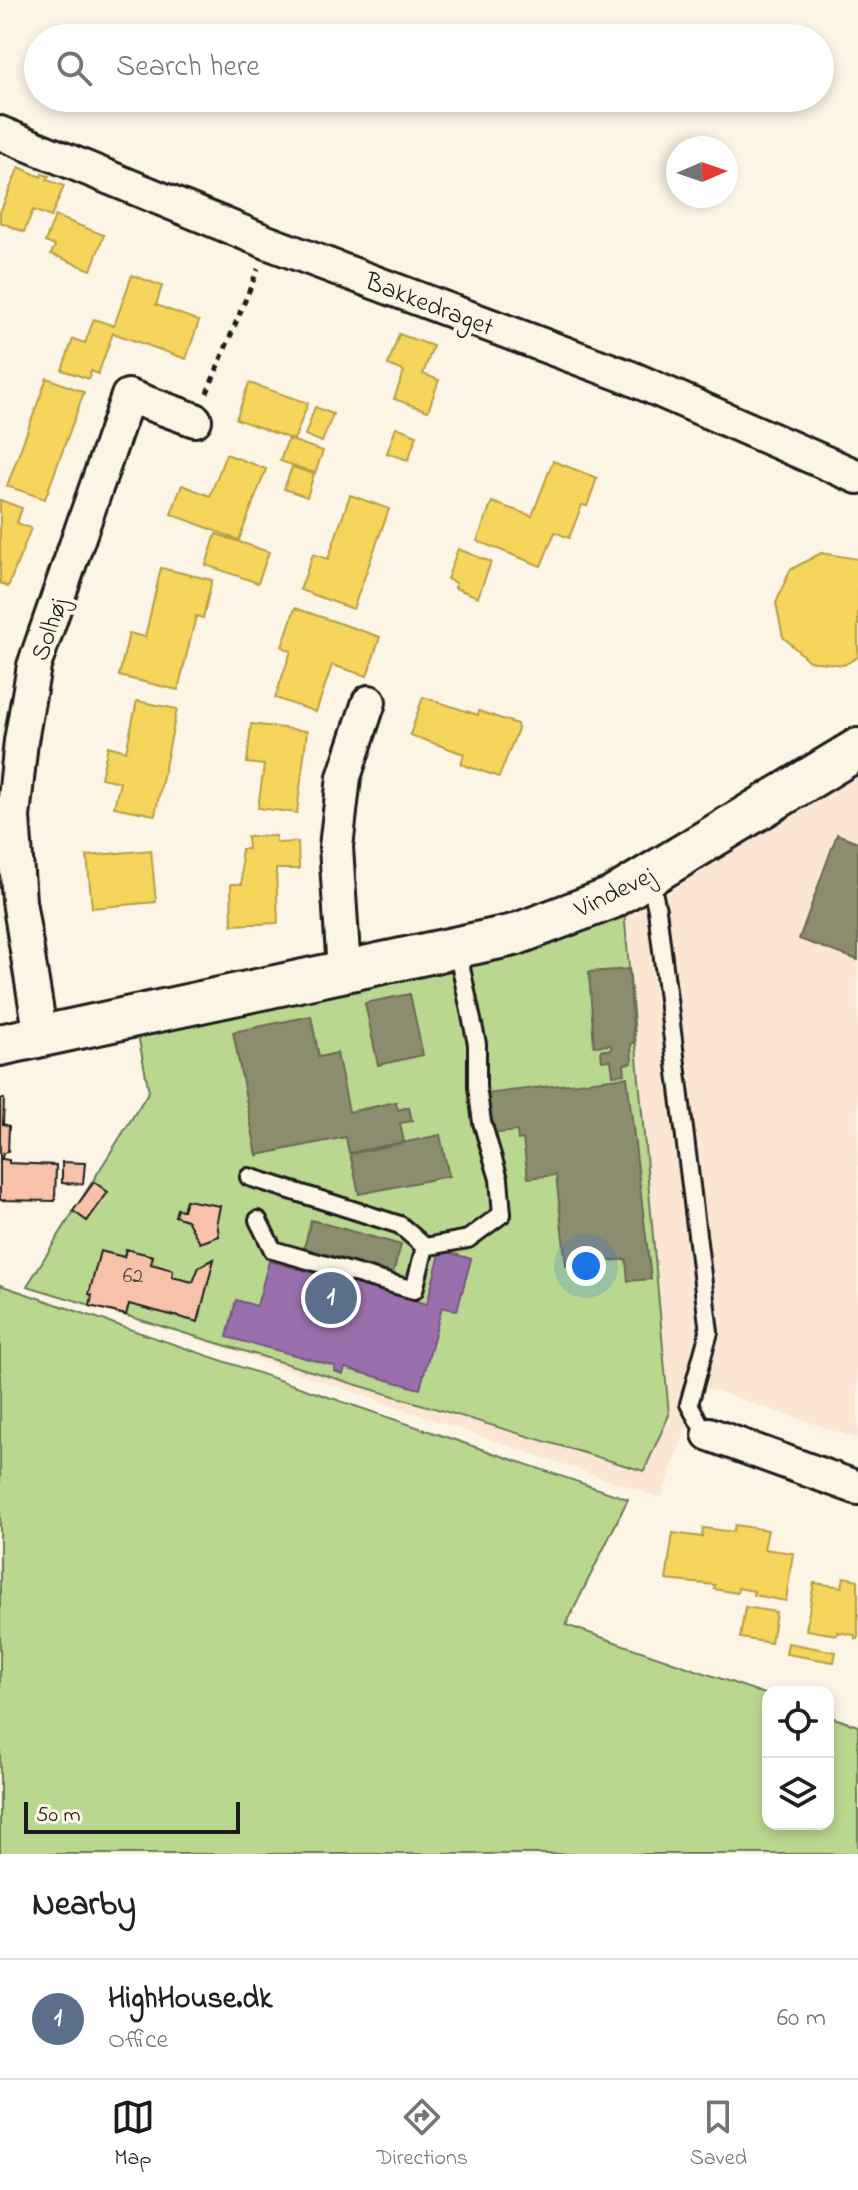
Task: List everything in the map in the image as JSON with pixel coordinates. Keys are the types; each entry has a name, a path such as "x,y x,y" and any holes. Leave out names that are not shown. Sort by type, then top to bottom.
{"street":[{"name":"Bakkedraget","path":"0,133 269,243 631,378 858,477"},
{"name":"Solhøj","path":"41,1037 19,901 13,817 21,741 34,666 128,396 195,420"},
{"path":"344,971 336,847 344,777 369,702"},
{"name":"Vindevej","path":"0,1045 514,935 612,898 858,749"},
{"path":"709,1434 858,1488"}],"lane":[{"path":"650,875 657,910 709,1332 689,1404 705,1433 709,1434"},
{"path":"425,1247 468,1239 502,1214 499,1179 482,1122 477,1087 477,1044 457,947"},
{"path":"249,1177 400,1225 425,1247"},
{"path":"258,1220 273,1250 414,1290 425,1247"}],"path":[{"path":"195,420 269,243"}],"shaded area":[{"path":"858,772 858,1439 702,1386 661,1498 204,1341 236,1227 500,964 644,908"}],"green space":[{"path":"624,911 669,1415 644,1471 27,1286 149,1091 137,1030 534,951"},
{"path":"0,1285 628,1499 566,1625 762,1693 762,1830 834,1830 834,1718 858,1726 858,1854 0,1854"}],"building: Homes":[{"path":"19,167 41,177 42,174 49,176 47,180 64,186 51,217 33,210 24,232 0,222 0,212"},
{"path":"55,216 104,235 91,270 51,254 55,246 45,242"},
{"path":"132,275 162,286 156,305 199,321 186,359 113,333 98,374 91,371 89,379 62,370 73,339 85,343 94,319 114,326"},
{"path":"399,334 433,346 423,374 439,380 428,411 394,399 404,371 388,365"},
{"path":"47,378 84,392 45,499 7,486"},
{"path":"249,383 308,403 294,440 236,419"},
{"path":"315,407 333,414 322,442 305,435"},
{"path":"396,427 417,435 408,460 387,453"},
{"path":"288,439 323,451 315,473 280,461"},
{"path":"226,454 266,469 239,540 171,514 182,485 210,496"},
{"path":"553,461 597,478 587,506 582,505 569,538 555,532 541,566 477,541 492,502 532,516"},
{"path":"292,467 314,474 307,497 284,489"},
{"path":"350,495 389,509 353,609 300,590 313,554 328,559"},
{"path":"0,500 22,508 17,523 31,528 8,587 0,583"},
{"path":"216,534 269,552 258,583 206,565"},
{"path":"458,549 491,562 478,597 455,588 456,583 447,579"},
{"path":"821,553 858,559 858,657 844,665 809,661 783,637 776,603 790,570"},
{"path":"161,568 212,580 203,618 196,616 178,690 119,676 129,633 145,637"},
{"path":"295,608 380,637 367,676 332,665 316,712 275,698 291,651 282,647"},
{"path":"423,697 517,724 518,729 499,777 461,764 464,754 410,735"},
{"path":"137,701 177,709 155,815 114,807 120,782 101,778 108,746 126,751"},
{"path":"251,724 307,731 297,813 258,808 264,765 247,763"},
{"path":"276,836 276,843 298,842 299,869 276,869 278,923 232,925 231,884 242,884 241,849 248,849 247,837"},
{"path":"151,850 156,902 92,908 87,856"},
{"path":"735,1525 768,1530 764,1549 793,1553 786,1601 753,1595 754,1591 738,1588 737,1593 714,1589 715,1585 666,1580 673,1533 702,1537 703,1528 733,1532"},
{"path":"844,1577 858,1580 858,1639 855,1635 806,1630 814,1583 842,1587"},
{"path":"745,1607 776,1612 771,1643 740,1638"},
{"path":"788,1643 836,1652 834,1662 786,1654"}],"building: Offices":[{"path":"441,1250 471,1259 457,1311 442,1307 420,1389 345,1368 343,1374 334,1371 335,1366 227,1337 236,1300 257,1306 269,1261 427,1304"}],"building: Industry":[{"path":"837,834 858,842 858,960 799,939"},
{"path":"629,969 634,1043 631,1043 632,1063 624,1064 625,1074 613,1075 611,1060 602,1061 601,1050 611,1050 611,1045 594,1046 589,972"},
{"path":"410,994 423,1055 378,1065 365,1003"},
{"path":"311,1016 319,1057 337,1053 349,1112 396,1102 398,1110 409,1107 412,1121 400,1123 404,1142 349,1153 346,1137 257,1155 233,1032"},
{"path":"627,1077 651,1279 628,1281 626,1259 566,1266 556,1175 528,1178 523,1139 518,1140 517,1131 490,1134 485,1094"},
{"path":"440,1135 449,1176 359,1194 350,1154"},
{"path":"311,1220 401,1245 393,1273 304,1248"}],"building: Other":[{"path":"0,1099 4,1099 3,1124 9,1126 8,1152 3,1153 2,1159 9,1160 9,1163 56,1165 55,1201 0,1200"},
{"path":"62,1162 85,1163 83,1184 62,1183"},
{"path":"94,1182 108,1192 87,1221 73,1211"},
{"path":"186,1200 220,1206 217,1221 219,1236 200,1243 187,1220 175,1216 177,1209 183,1210"},
{"path":"126,1249 153,1256 151,1264 173,1270 172,1277 193,1282 199,1267 214,1259 198,1322 129,1304 126,1315 90,1306 92,1295 89,1294 100,1251 124,1257"}],"place":[{"name":"HighHouse.dk","path":"331,1298"}]}
